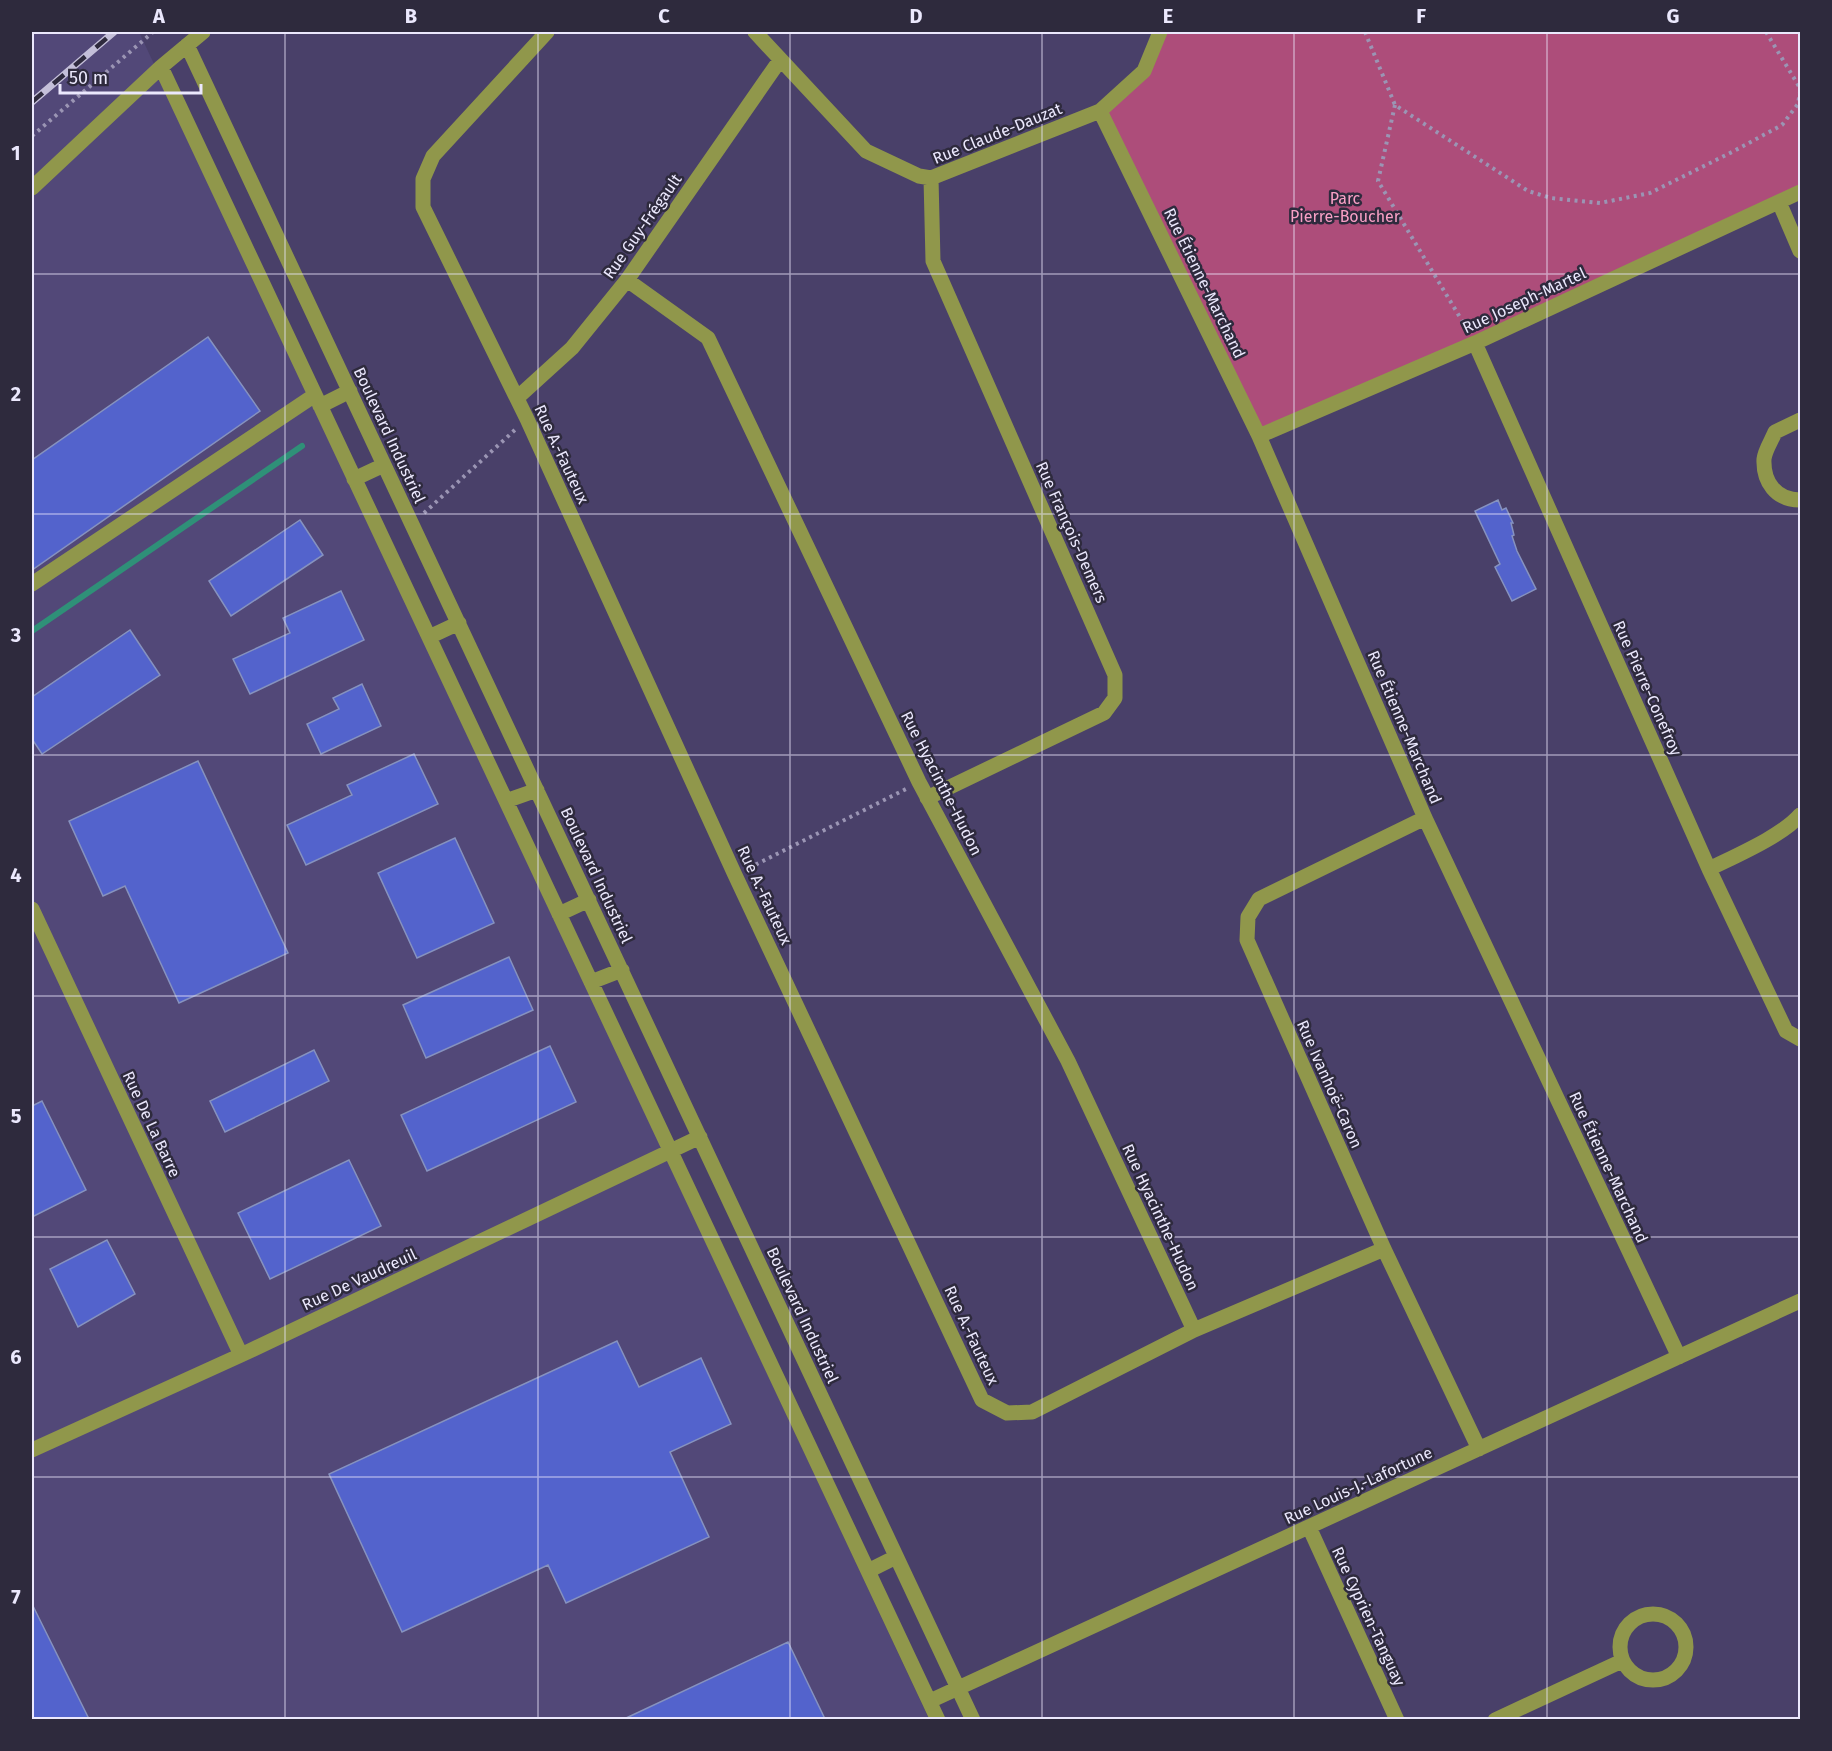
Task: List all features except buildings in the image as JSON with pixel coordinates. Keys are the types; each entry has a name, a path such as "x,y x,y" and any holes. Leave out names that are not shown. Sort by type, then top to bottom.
{"street":[{"path":"32,188 161,67 203,32"},
{"name":"Rue A.-Fauteux","path":"547,32 433,156 423,178 423,207 527,419 735,875 982,1400 1007,1413 1032,1412 1194,1330 1384,1248"},
{"name":"Rue Claude-Dauzat","path":"755,32 866,151 919,176 931,178 1100,111 1144,71 1160,32"},
{"name":"Boulevard Industriel","path":"187,45 973,1719"},
{"name":"Rue Guy-Frégault","path":"517,398 572,348 627,280 780,60"},
{"path":"161,67 938,1719"},
{"name":"Rue Étienne-Marchand","path":"1100,111 1259,436 1425,818 1679,1357"},
{"name":"Rue François-Demers","path":"927,798 1104,713 1115,698 1115,675 933,261 931,178"},
{"name":"Rue Joseph-Martel","path":"1259,436 1475,343 1800,192"},
{"path":"1779,202 1800,251"},
{"name":"Rue Hyacinthe-Hudon","path":"627,280 708,338 919,782 1068,1061 1194,1330"},
{"name":"Rue Pierre-Conefroy","path":"1475,343 1709,869 1786,1031 1800,1039"},
{"path":"32,584 318,401 350,391"},
{"path":"1800,420 1775,432 1764,457 1767,482 1781,496 1800,500"},
{"path":"354,479 384,465"},
{"path":"429,637 459,623"},
{"path":"506,801 537,790"},
{"path":"1709,869 1753,847 1794,822 1800,815"},
{"name":"Rue Ivanhoë-Caron","path":"1425,818 1259,899 1248,917 1247,940 1384,1248 1479,1449"},
{"path":"559,914 588,900"},
{"name":"Rue De La Barre","path":"32,909 241,1355"},
{"path":"591,982 622,970"},
{"name":"Rue De Vaudreuil","path":"32,1450 241,1355 700,1137"},
{"name":"Rue Louis-J.-Lafortune","path":"930,1701 1800,1301"},
{"name":"Rue Cyprien-Tanguay","path":"1309,1527 1397,1719"},
{"path":"868,1571 896,1557"},
{"path":"1655,1614 1666,1617 1676,1624 1686,1643 1682,1664 1675,1672 1656,1680 1646,1680 1636,1676 1622,1660 1621,1638 1626,1628 1634,1620 1644,1616 1655,1614"},
{"path":"1495,1719 1622,1660"}],"path":[{"path":"32,136 153,32"},
{"path":"1365,32 1395,105 1528,191 1551,198 1600,203 1650,193 1782,125 1798,104 1800,90 1766,32"},
{"path":"1395,105 1378,181 1475,343"},
{"path":"412,524 527,419"},
{"path":"735,875 919,782"}],"shaded area":[{"path":"32,32 139,32 929,1719 32,1720"}],"green space":[{"name":"Parc Pierre-Boucher","path":"1160,32 1800,32 1800,192 1259,436 1100,111 1144,71"}],"waterway":[{"path":"32,631 302,446"}],"railway":[{"path":"32,102 114,32"}]}
